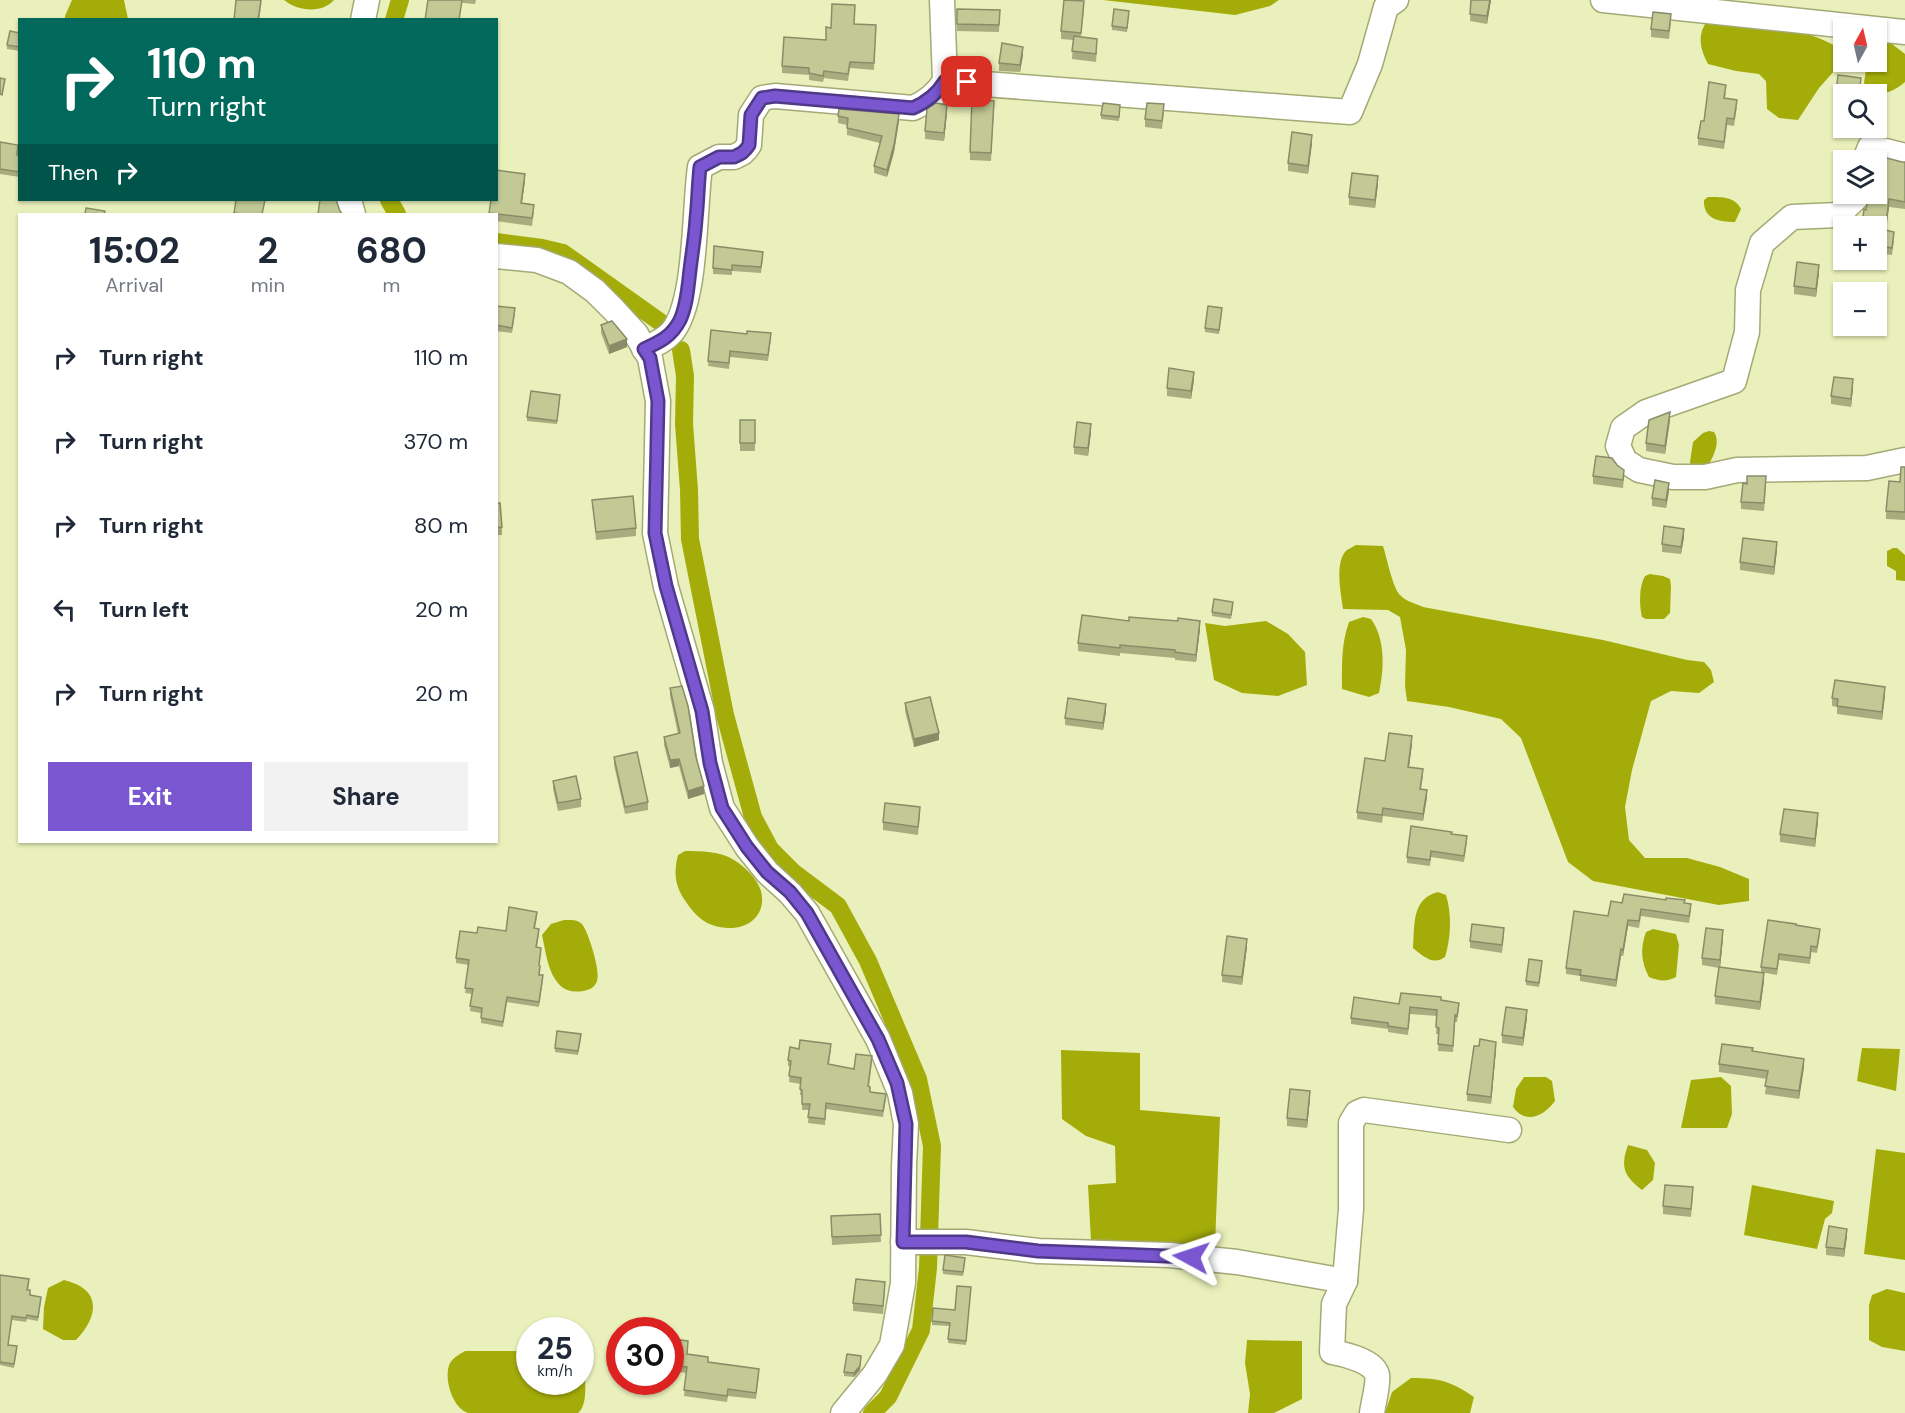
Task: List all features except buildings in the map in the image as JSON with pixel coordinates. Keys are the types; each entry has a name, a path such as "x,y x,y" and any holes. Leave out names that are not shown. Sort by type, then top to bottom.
{"street":[{"path":"363,18 367,0"},
{"path":"644,349 662,341 680,321 688,287 700,167 719,157 734,157 746,149 749,145 751,115 762,98 775,96 913,108 932,97 945,81 942,0"},
{"path":"945,81 1350,112 1370,64 1386,7 1396,0"},
{"path":"1603,0 1905,32"},
{"path":"1869,150 1870,147 1882,150"},
{"path":"1887,151 1905,156"},
{"path":"1850,204 1839,214 1792,217 1762,243 1748,290 1747,332 1734,381 1646,412 1623,428 1618,446 1625,460 1639,470 1672,477 1705,477 1737,470 1867,468 1905,460"},
{"path":"498,256 537,260 569,272 595,291 614,310 636,334 650,358 658,401 655,533 666,586 702,711 710,763 722,808 760,864 790,892 807,913 878,1039 897,1083 906,1124 903,1283 892,1345 875,1374 843,1413"},
{"path":"1372,1413 1377,1375 1374,1368 1361,1360 1332,1352 1334,1304 1345,1281 1351,1209 1352,1123 1357,1113 1364,1110 1509,1130"},
{"path":"903,1242 966,1242 1038,1251 1169,1255 1237,1262 1345,1281"}],"shaded area":[{"path":"72,0 124,0 128,18 65,18"},
{"path":"284,0 334,0 316,9 302,9"},
{"path":"1103,0 1279,0 1270,6 1235,15"},
{"path":"1707,21 1757,25 1791,30 1822,39 1833,45 1833,72 1819,88 1798,120 1779,118 1767,109 1766,81 1759,74 1708,64 1701,42"},
{"path":"1887,43 1905,54 1905,82 1897,88 1887,92 1887,84 1864,83 1866,72 1887,72"},
{"path":"1708,197 1727,198 1735,202 1741,209 1735,222 1718,220 1709,215 1704,206 1704,200"},
{"path":"1709,431 1714,432 1716,436 1714,455 1707,468 1692,471 1690,462 1693,442"},
{"path":"1356,545 1383,546 1398,593 1423,607 1603,640 1704,662 1711,670 1714,682 1699,693 1671,691 1651,701 1632,770 1625,807 1629,840 1645,858 1687,858 1720,867 1749,879 1749,901 1719,905 1593,881 1568,862 1521,738 1501,719 1449,707 1407,701 1406,650 1400,617 1388,610 1343,609 1339,570 1343,555"},
{"path":"1897,548 1905,555 1905,581 1896,580 1896,571 1887,566 1887,551"},
{"path":"1650,574 1670,579 1670,613 1664,619 1642,617 1641,590 1645,576"},
{"path":"1363,617 1371,619 1376,627 1382,655 1379,693 1369,697 1342,689 1342,655 1346,630 1349,622"},
{"path":"1266,621 1288,634 1305,652 1307,685 1278,696 1242,693 1214,680 1205,623 1225,626"},
{"path":"685,851 717,853 734,860 746,869 754,877 761,891 761,907 755,918 743,926 728,928 708,923 696,914 683,897 677,884 678,855"},
{"path":"1438,892 1446,895 1450,926 1445,957 1436,961 1428,959 1413,948 1416,914 1419,907 1429,895"},
{"path":"564,920 576,921 585,928 596,961 598,976 595,985 588,990 572,991 563,988 557,982 548,964 542,935 551,924"},
{"path":"1653,929 1676,934 1679,945 1676,977 1673,979 1649,977 1646,971 1642,955 1643,944 1646,932"},
{"path":"1862,1048 1900,1049 1896,1091 1857,1081"},
{"path":"1061,1050 1140,1053 1140,1110 1220,1117 1215,1245 1091,1241 1088,1185 1116,1183 1115,1146 1086,1136 1062,1119"},
{"path":"1524,1077 1546,1077 1552,1081 1555,1101 1546,1111 1535,1116 1524,1116 1513,1107 1516,1089"},
{"path":"1721,1077 1731,1086 1732,1114 1727,1128 1681,1128 1691,1080"},
{"path":"1628,1145 1647,1150 1655,1163 1653,1180 1642,1190 1631,1180 1625,1170 1624,1159"},
{"path":"1876,1149 1905,1153 1905,1260 1864,1254"},
{"path":"1752,1185 1834,1201 1832,1213 1825,1219 1817,1249 1744,1235"},
{"path":"64,1280 85,1290 93,1304 89,1322 76,1340 63,1340 43,1329 48,1288"},
{"path":"1887,1289 1905,1293 1905,1351 1882,1347 1869,1340 1869,1305 1872,1295"},
{"path":"1247,1340 1302,1341 1302,1399 1274,1413 1248,1413 1250,1394 1245,1363"},
{"path":"465,1351 516,1351 516,1395 585,1395 584,1404 578,1413 468,1413 457,1405 448,1384 448,1369 455,1357"},
{"path":"1411,1378 1444,1381 1466,1392 1474,1397 1470,1413 1385,1413 1392,1392"}],"waterway":[{"path":"395,18 400,0"},
{"path":"390,201 396,213"},
{"path":"498,242 563,253 663,324"},
{"path":"681,350 685,376 684,424 690,539 725,715 753,817 770,849 794,873 838,906 868,961 918,1079 932,1146 928,1268 921,1330 888,1397 872,1413"}],"route":[{"path":"967,82 945,81 932,97 913,108 837,100 775,96 762,98 751,115 749,145 746,149 734,157 719,157 700,167 688,287 680,321 662,341 644,349 650,358 658,401 655,533 666,586 702,711 710,763 722,808 747,847 767,872 790,892 807,913 878,1039 897,1083 906,1124 903,1242 966,1242 1038,1251 1191,1257"}]}
